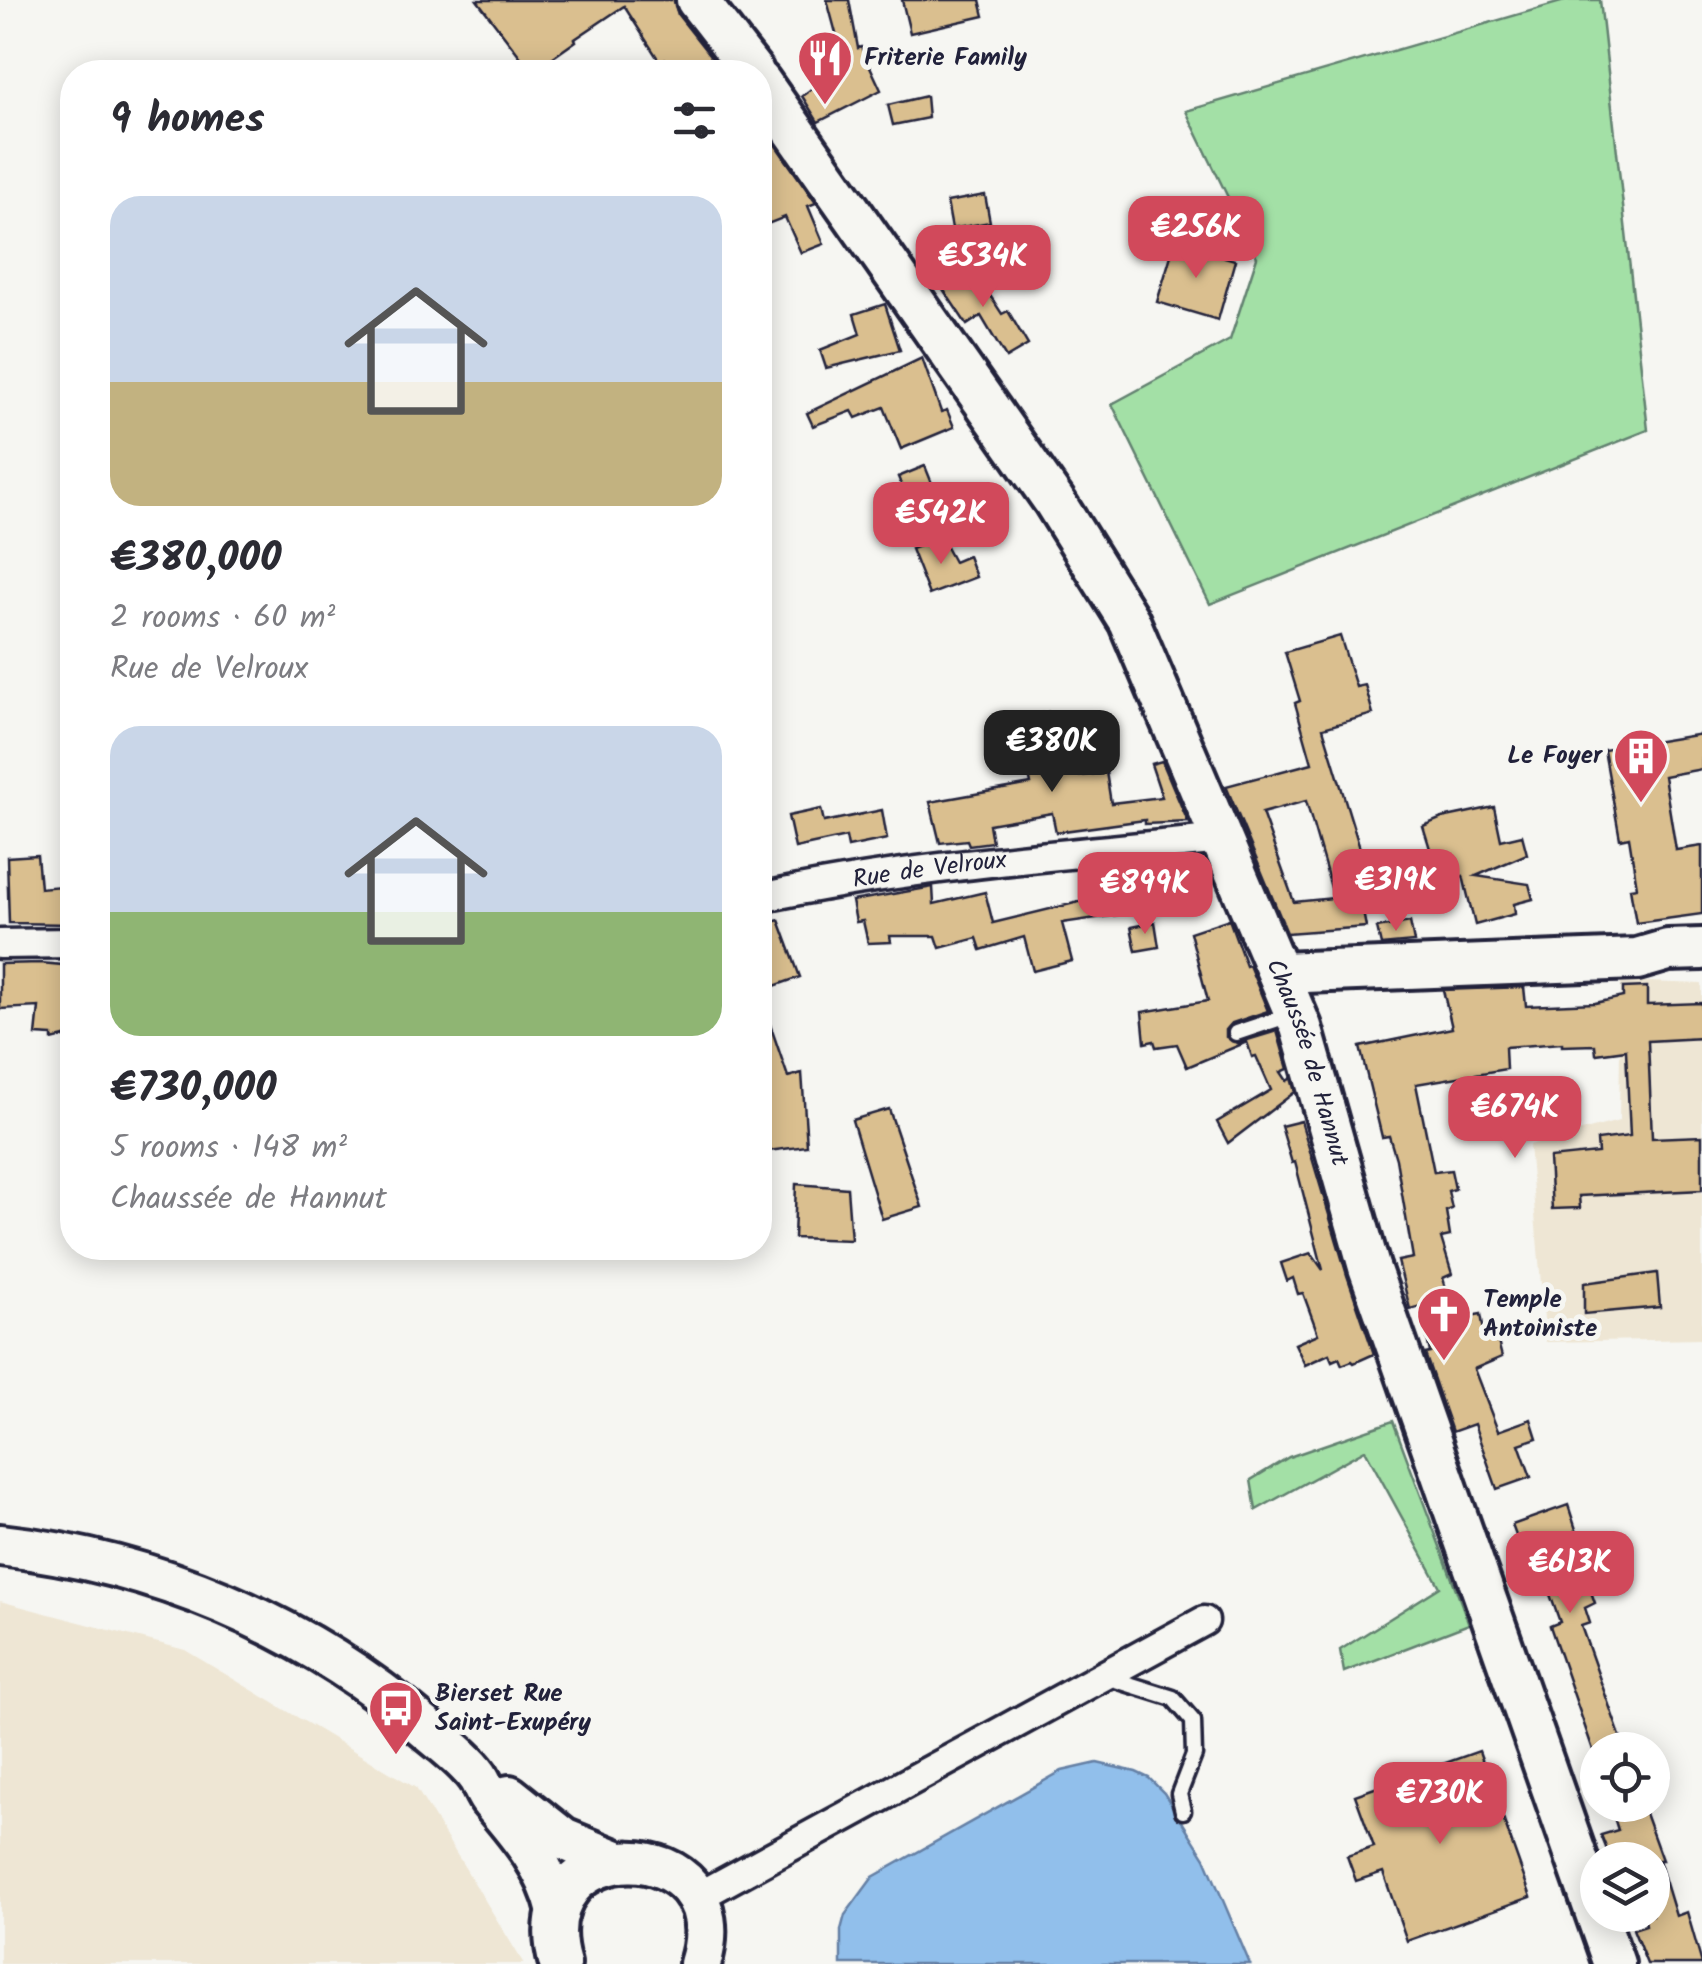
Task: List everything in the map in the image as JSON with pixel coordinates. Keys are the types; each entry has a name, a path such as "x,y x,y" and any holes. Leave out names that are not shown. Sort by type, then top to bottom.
{"main road":[{"path":"697,0 744,60"},
{"name":"Chaussée de Hannut","path":"772,99 1054,501 1129,621 1296,1012 1369,1267 1614,1964"},
{"path":"1279,973 1637,959 1668,950 1702,948"},
{"path":"1637,959 1667,971 1702,970"},
{"path":"0,1545 79,1557 182,1586 300,1641 376,1690 428,1731 480,1780 489,1798 545,1872 558,1912"},
{"path":"480,1780 495,1784 578,1848 617,1861"},
{"path":"560,1964 554,1930 567,1894 580,1878 598,1867 636,1860 671,1871 696,1898 704,1922 705,1946 700,1964"}],"street":[{"name":"Rue de Velroux","path":"772,895 966,862 1222,839"},
{"path":"0,944 60,943"},
{"path":"696,1898 1204,1620"}],"lane":[{"path":"1236,1034 1296,1012"},
{"path":"1103,1676 1173,1698 1193,1721 1194,1756 1179,1794 1182,1811"}],"shaded area":[{"path":"1621,981 1702,984 1702,1339 1546,1342 1529,1145 1619,1121"},
{"path":"0,1601 185,1650 416,1788 524,1964 0,1964"}],"green space":[{"path":"1568,0 1600,0 1648,430 1210,604 1112,404 1230,340 1257,257 1186,111"},
{"path":"1393,1421 1469,1624 1344,1672 1340,1650 1440,1587 1365,1450 1256,1510 1251,1480 1289,1457"}],"water":[{"path":"1097,1763 1136,1772 1164,1793 1205,1858 1250,1964 841,1964 845,1915 873,1877 1062,1771"}],"building":[{"path":"477,0 674,0 678,15 714,60 659,60 624,6 549,60 523,60"},
{"path":"827,0 849,0 858,48 861,47 881,90 818,122 802,96 819,83 812,75 841,52"},
{"path":"902,0 980,0 984,16 910,33"},
{"path":"926,96 928,118 893,125 888,105"},
{"path":"772,140 816,203 808,206 824,244 801,253 785,217 772,222"},
{"path":"985,195 990,222 952,229 947,202"},
{"path":"1175,242 1235,260 1218,320 1157,302"},
{"path":"964,267 971,277 976,274 1002,314 1008,311 1028,345 1006,358 981,316 967,325 939,283"},
{"path":"885,304 900,350 826,368 820,350 860,334 854,314"},
{"path":"922,358 941,412 947,410 954,427 901,449 884,407 856,418 852,411 813,426 807,413"},
{"path":"925,466 933,486 939,484 947,504 915,518 898,477"},
{"path":"941,538 954,562 968,556 976,577 929,595 911,549"},
{"path":"1340,636 1356,687 1365,685 1373,714 1323,728 1373,891 1360,896 1366,927 1287,933 1226,786 1312,763 1285,652","holes":["1306,801 1334,898 1294,902 1262,813"]},
{"path":"1048,712 1057,749 1073,747 1080,776 1106,772 1111,803 1162,797 1151,764 1162,761 1188,822 1145,824 1145,820 1056,832 1052,813 989,824 992,842 940,843 930,802 1031,784 1016,719"},
{"name":"Le Foyer","path":"1702,734 1702,769 1664,776 1676,850 1702,846 1702,914 1636,923 1630,888 1637,887 1629,837 1620,839 1604,750"},
{"path":"1494,807 1501,840 1522,835 1527,854 1476,876 1529,884 1533,899 1514,904 1515,914 1475,925 1463,876 1440,881 1423,826"},
{"path":"821,809 824,822 882,810 887,839 848,847 846,837 795,848 788,816"},
{"path":"37,855 40,888 60,886 60,924 9,923 7,857"},
{"path":"1110,873 1117,915 1062,923 1072,961 1033,971 1024,937 981,950 977,938 940,948 936,936 890,936 891,942 868,943 863,921 856,922 852,901 933,887 934,904 985,892 993,923 1083,901 1079,878"},
{"path":"1229,919 1268,1011 1232,1023 1226,1037 1238,1043 1277,1031 1288,1069 1281,1072 1287,1081 1291,1078 1295,1092 1228,1143 1217,1122 1271,1090 1247,1042 1187,1067 1177,1044 1156,1047 1154,1041 1145,1043 1142,1012 1208,1001 1190,932"},
{"path":"779,920 800,977 772,987 772,922"},
{"path":"1155,922 1159,947 1136,951 1131,927"},
{"path":"1410,922 1414,942 1381,945 1377,928"},
{"path":"0,964 60,965 60,1038 36,1035 39,1007 0,1009"},
{"path":"1524,987 1526,1006 1595,1003 1623,997 1623,988 1647,987 1647,1005 1702,1003 1702,1038 1648,1041 1652,1138 1702,1136 1702,1190 1579,1196 1580,1208 1552,1209 1549,1158 1598,1153 1597,1140 1630,1136 1626,1050 1596,1054 1595,1045 1562,1043 1505,1047 1506,1069 1416,1084 1434,1172 1451,1170 1455,1189 1448,1191 1452,1209 1446,1211 1450,1236 1441,1238 1452,1274 1443,1278 1455,1319 1481,1314 1485,1337 1498,1342 1502,1357 1474,1369 1498,1431 1531,1419 1537,1438 1519,1444 1531,1477 1497,1489 1474,1424 1452,1432 1425,1354 1430,1353 1421,1306 1410,1309 1398,1261 1413,1258 1396,1159 1389,1136 1382,1137 1360,1047 1452,1028 1443,990"},
{"path":"772,1030 788,1077 802,1073 807,1146 772,1150"},
{"path":"889,1109 922,1207 882,1219 852,1120"},
{"path":"1301,1121 1374,1354 1354,1363 1342,1365 1339,1358 1332,1361 1329,1354 1305,1365 1295,1344 1318,1334 1303,1293 1298,1294 1293,1278 1287,1281 1281,1263 1311,1253 1323,1270 1295,1162 1292,1163 1281,1126"},
{"path":"796,1184 847,1188 851,1240 794,1238"},
{"path":"1657,1273 1660,1307 1584,1314 1584,1283"},
{"path":"1568,1505 1582,1548 1576,1550 1595,1603 1585,1608 1590,1623 1581,1626 1619,1732 1587,1732 1550,1626 1560,1622 1539,1564 1528,1568 1512,1525"},
{"path":"1479,1751 1531,1897 1407,1941 1383,1872 1356,1881 1347,1856 1374,1847 1355,1795"},
{"path":"1615,1822 1648,1822 1655,1842 1604,1842 1601,1835 1618,1830"},
{"path":"1670,1896 1676,1916 1687,1912 1702,1964 1647,1964 1634,1932 1670,1932"}],"place":[{"name":"Friterie Family","path":"825,107"},
{"name":"Le Foyer","path":"1641,805"},
{"name":"Temple Antoiniste","path":"1444,1363"},
{"name":"Bierset Rue Saint-Exupéry","path":"396,1757"}]}
